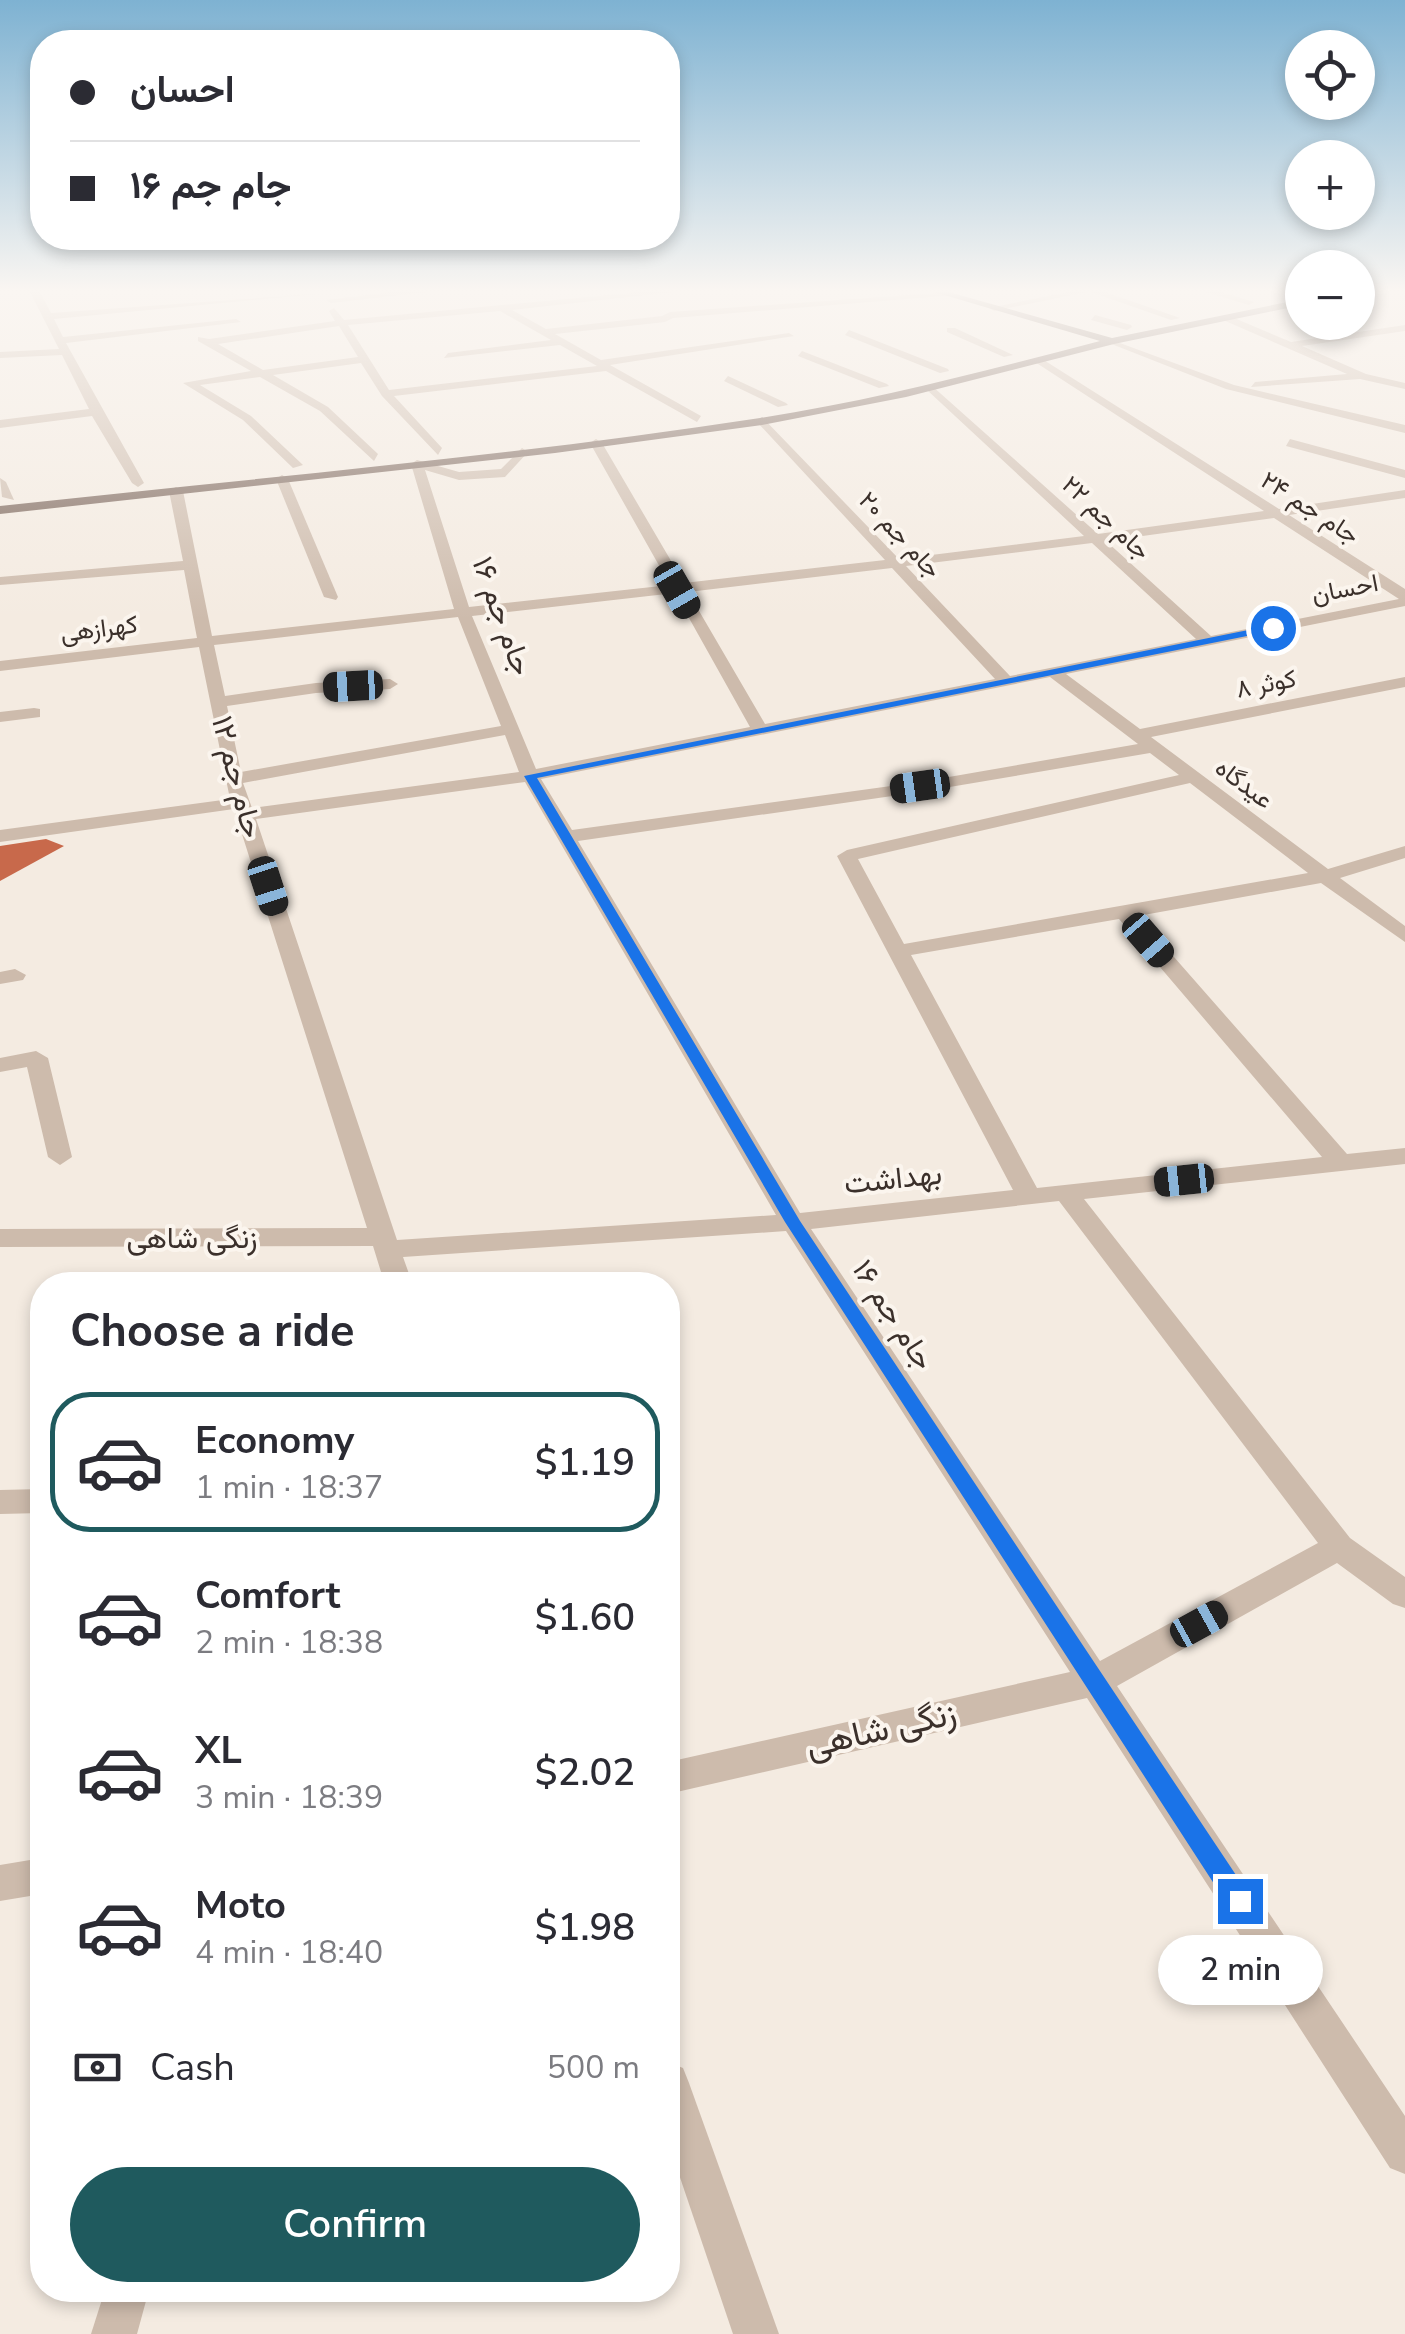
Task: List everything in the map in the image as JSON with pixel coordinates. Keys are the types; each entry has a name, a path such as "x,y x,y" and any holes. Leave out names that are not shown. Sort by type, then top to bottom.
{"main road":[{"path":"0,510 282,480 804,401"},
{"path":"522,452 762,421 865,401"},
{"path":"745,412 762,421"},
{"path":"4,497 374,457 427,458"}],"street":[{"path":"91,401 138,483"},
{"path":"219,401 247,418 298,465"},
{"path":"309,401 324,410 374,457"},
{"path":"390,401 427,458 460,476 505,473 522,452"},
{"path":"666,401 697,418"},
{"path":"774,401 782,405"},
{"name":"جام جم ۲۲","path":"945,401 1207,642"},
{"name":"جام جم ۲۴","path":"1103,401 1405,599"},
{"path":"1288,401 1405,429"},
{"path":"0,424 96,412"},
{"name":"جام جم ۲۰","path":"762,421 1005,680"},
{"path":"596,443 759,728"},
{"path":"1290,443 1405,474"},
{"name":"جام جم ۱۶","path":"427,458 463,612 530,776 793,1222 1405,2153"},
{"path":"282,480 330,597"},
{"path":"0,482 4,497"},
{"name":"جام جم ۱۲","path":"176,491 233,779 395,1272"},
{"name":"کهرازهی","path":"0,666 204,640 677,590 1278,514 1405,494"},
{"path":"0,581 190,565"},
{"name":"احسان","path":"0,836 530,776 1405,599"},
{"name":"عیدگاه","path":"1053,672 1405,936"},
{"name":"کوثر ۸","path":"1137,735 1405,682"},
{"path":"217,702 316,688 390,684"},
{"path":"0,717 34,713"},
{"path":"233,779 511,730"},
{"path":"566,837 1154,748"},
{"path":"1029,1197 847,856 1193,777"},
{"path":"898,950 1324,876 1405,852"},
{"path":"1124,912 1340,1163"},
{"path":"0,1065 36,1058 60,1158"},
{"name":"بهداشت","path":"385,1243 793,1222 1405,1156"},
{"path":"1066,1193 1339,1547 1405,1595"},
{"name":"زنگی شاهی","path":"0,1238 385,1243"},
{"path":"0,1502 30,1501"},
{"name":"زنگی شاهی","path":"680,1775 1094,1681 1339,1547"},
{"path":"0,1882 30,1878"},
{"path":"680,2118 756,2334"},
{"path":"114,2334 123,2302"}],"building":[{"path":"46,839 64,846 0,881 0,846"}],"route":[{"path":"1240,1901 793,1222 530,776 1273,628"}]}
